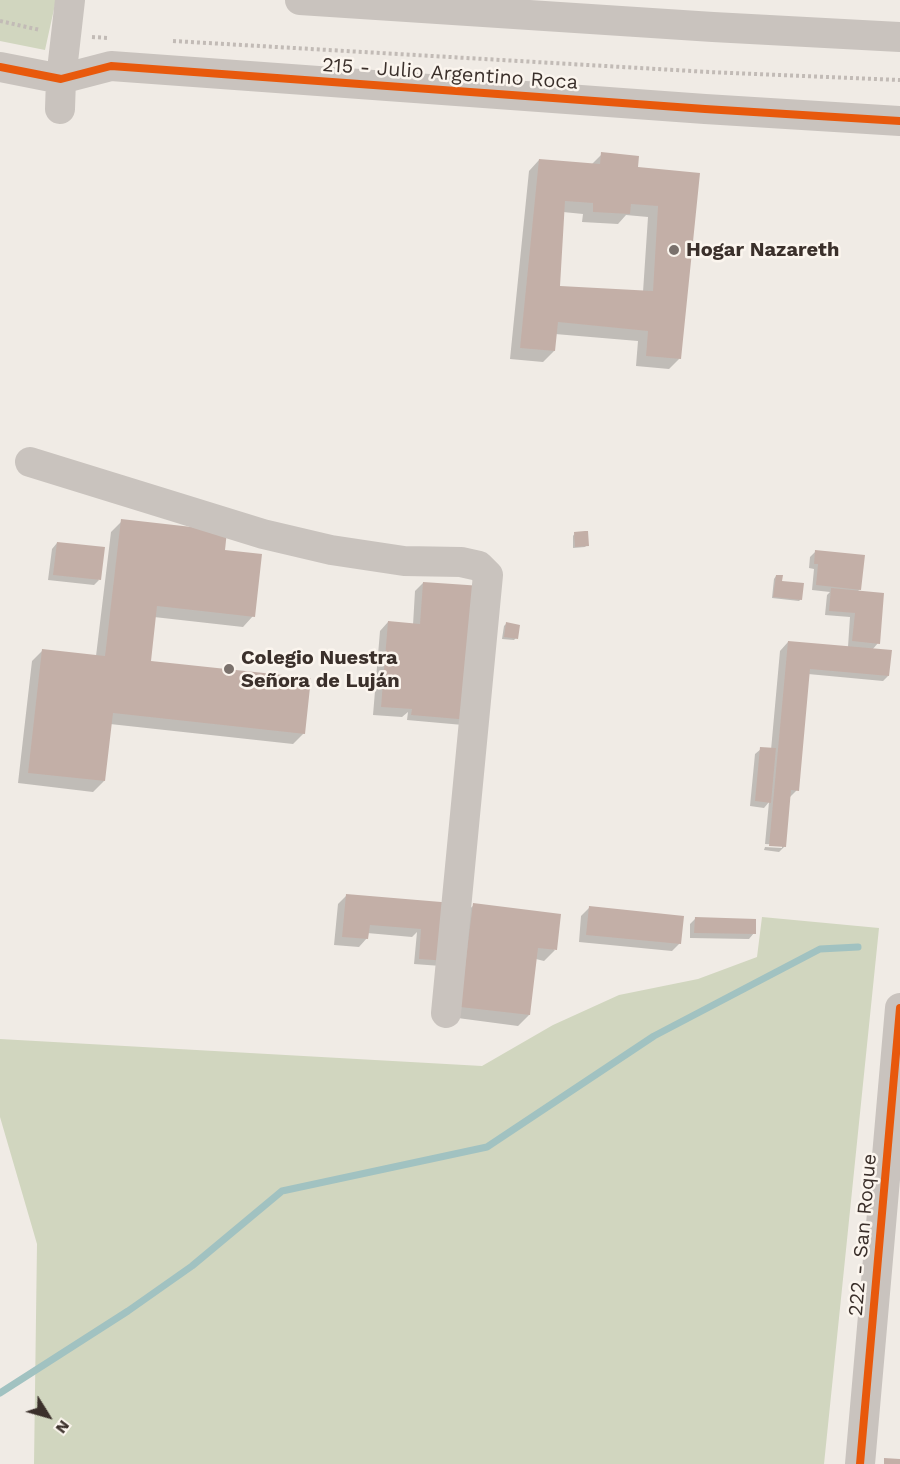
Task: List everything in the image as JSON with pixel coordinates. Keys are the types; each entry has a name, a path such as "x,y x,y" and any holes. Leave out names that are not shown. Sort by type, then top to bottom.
{"street":[{"path":"60,109 70,0"},
{"path":"300,0 900,37"},
{"name":"215 - Julio Argentino Roca","path":"0,67 61,79 111,66 705,110 900,122"},
{"path":"30,462 262,534 332,550 404,561 461,562 479,566 488,575 446,1013"},
{"name":"222 - San Roque","path":"860,1464 893,1172 900,1008"}],"path":[{"path":"0,21 65,35 113,38"},
{"path":"173,41 697,72 900,80"}],"green space":[{"path":"0,0 56,0 45,50 0,41"},
{"path":"762,917 879,928 824,1464 34,1464 37,1244 0,1117 0,1039 482,1066 553,1025 619,995 698,979 757,957"}],"building":[{"name":"Hogar Nazareth","path":"601,152 639,156 638,167 700,173 681,359 646,356 648,331 558,322 555,351 520,348 539,159 600,164","holes":["565,201 593,203 593,212 630,214 631,204 658,206 653,291 560,286"]},
{"path":"121,519 227,531 225,550 262,554 255,617 157,606 151,661 311,678 305,734 113,713 105,781 28,773 42,649 105,656"},
{"path":"588,531 589,546 575,547 574,532"},
{"path":"57,542 105,547 101,580 53,575"},
{"path":"815,550 865,555 861,590 816,585 818,564 814,564"},
{"path":"776,575 783,575 782,581 804,583 802,600 773,597"},
{"path":"423,582 482,586 470,720 411,715 412,709 381,707 388,621 420,624"},
{"path":"831,588 884,593 880,644 852,641 855,613 829,611"},
{"path":"506,622 520,625 518,639 504,637"},
{"path":"788,641 892,650 889,676 810,669 799,791 791,790 786,847 769,846"},
{"path":"760,747 776,748 771,803 755,801"},
{"path":"346,894 453,903 448,961 419,959 421,929 370,925 368,939 342,937"},
{"path":"473,903 561,914 557,950 538,948 530,1015 460,1007"},
{"path":"589,906 684,916 681,944 586,935"},
{"path":"695,917 756,919 756,934 694,933"},
{"path":"884,1458 900,1459 900,1464 884,1464"}],"waterway":[{"path":"0,1393 128,1311 192,1266 282,1191 487,1147 654,1036 820,949 858,947"}],"cycle path":[{"path":"0,67 61,79 111,66 900,121"},
{"path":"860,1464 900,1008"}],"place":[{"name":"Hogar Nazareth","path":"674,250"},
{"name":"Colegio Nuestra Señora de Luján","path":"229,669"}]}
